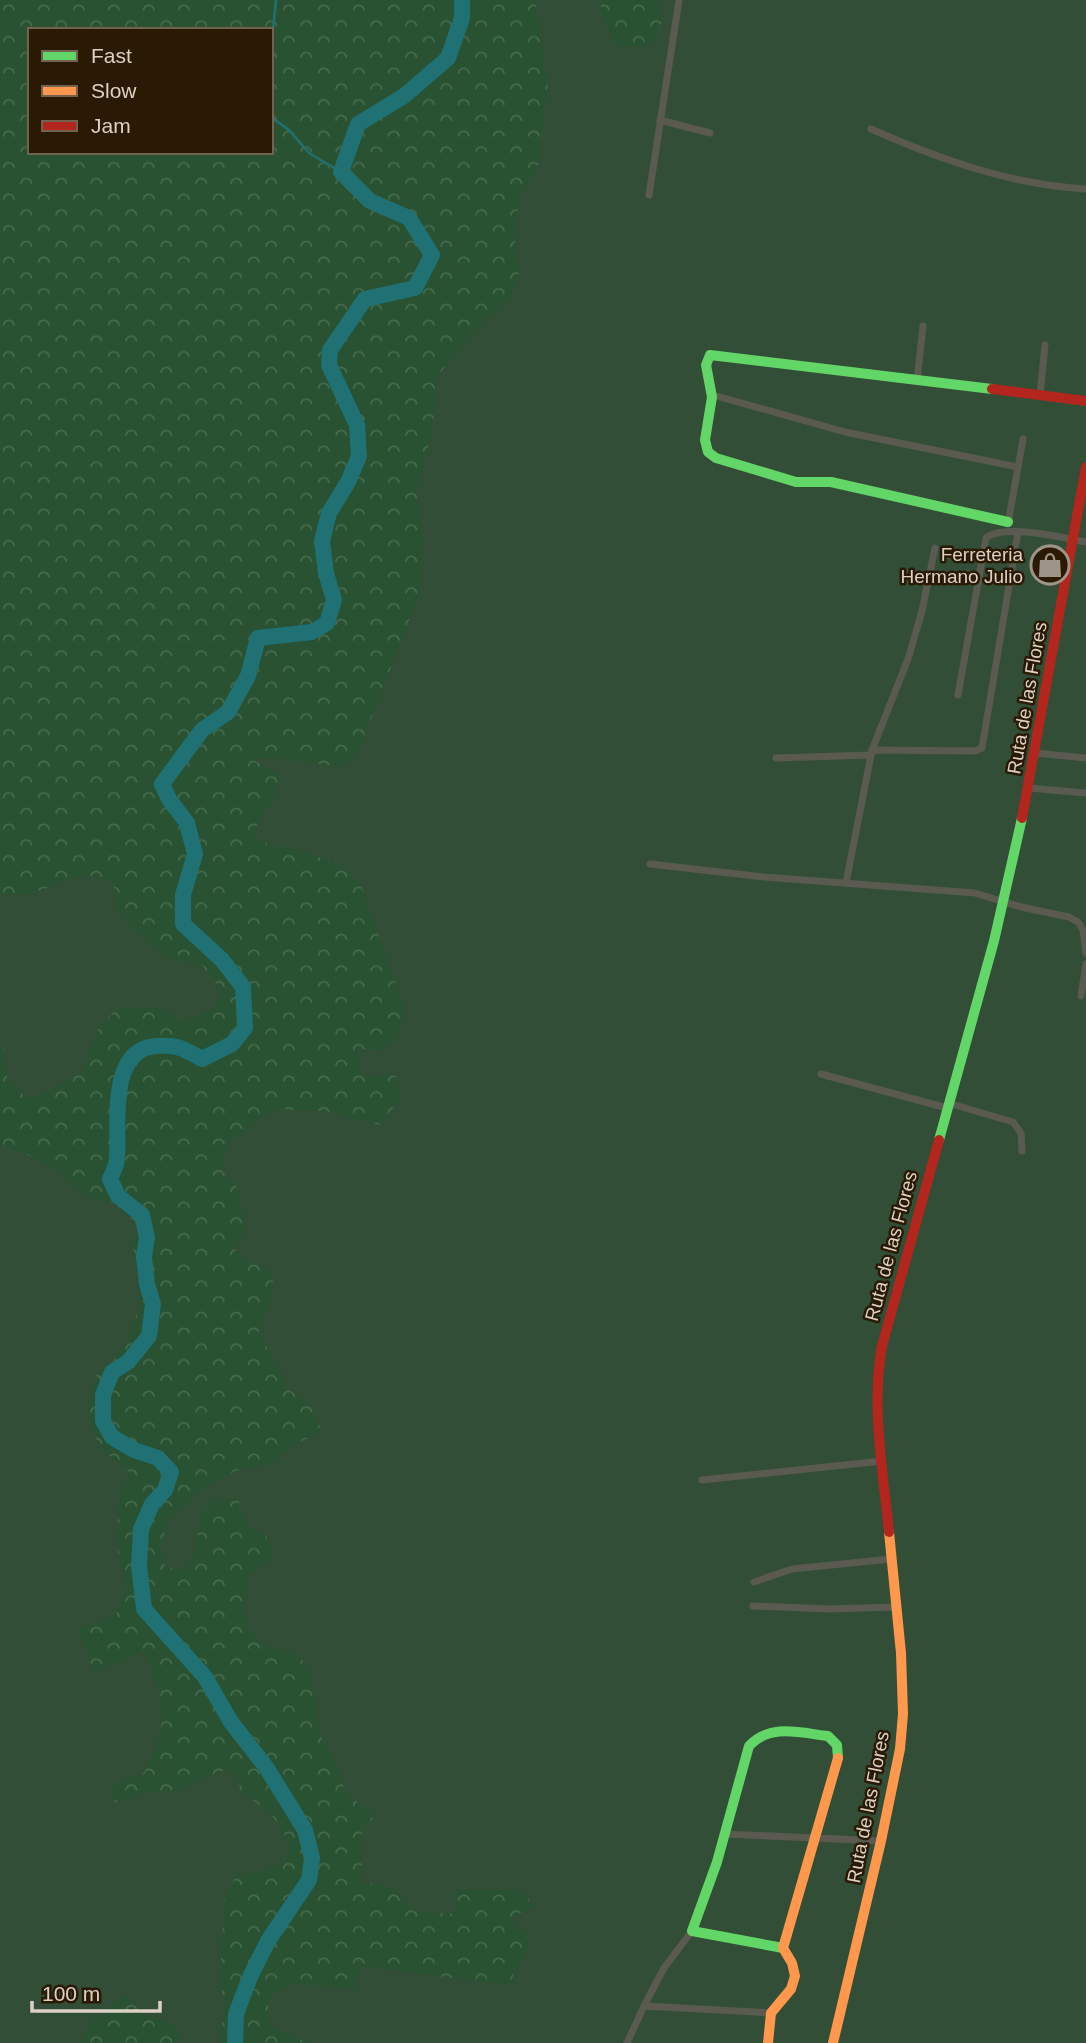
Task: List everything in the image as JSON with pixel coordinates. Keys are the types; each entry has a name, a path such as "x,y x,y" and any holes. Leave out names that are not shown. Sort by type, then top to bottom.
{"main road":[{"path":"1012,528 831,482 796,482 721,461 710,455 706,449 713,395 706,360 710,355 717,355 1086,401"},
{"name":"Ruta de las Flores","path":"833,2043 881,1841 900,1749 903,1714 902,1664 877,1408 877,1373 881,1346 981,991 1003,902 1029,788 1086,467"},
{"path":"768,2043 771,2013 791,1989 795,1976 792,1963 783,1948 838,1757 839,1748 836,1741 828,1736 772,1732 762,1733 754,1738 749,1746 726,1835 692,1930 783,1948"}],"street":[{"path":"649,195 678,0"},
{"path":"660,120 710,132"},
{"path":"871,129 929,154 996,174 1046,185 1086,189"},
{"path":"917,381 923,326"},
{"path":"1040,395 1045,345"},
{"path":"713,395 845,432 1018,467"},
{"path":"776,758 871,752 975,751 982,748 1023,439"},
{"path":"958,695 983,544 990,535 1012,528 1086,542"},
{"path":"846,883 871,752 908,659 922,611 935,548"},
{"path":"1035,753 1086,758"},
{"path":"1029,788 1086,793"},
{"path":"650,864 764,877 975,893 1069,917 1078,922 1083,930 1086,953"},
{"path":"1081,996 1086,964"},
{"path":"821,1074 1013,1122 1021,1133 1022,1151"},
{"path":"702,1480 882,1461"},
{"path":"754,1582 792,1569 891,1559"},
{"path":"753,1606 829,1609 896,1607"},
{"path":"726,1835 881,1841"},
{"path":"627,2043 664,1968 692,1930"},
{"path":"644,2006 771,2013"}],"green space":[{"path":"0,0 1086,0 1086,2043 0,2043"},
{"path":"0,0 535,0 548,85 538,165 520,197 514,233 519,272 512,295 478,327 436,378 433,430 416,491 422,528 421,590 359,750 344,766 249,758 281,775 272,802 255,828 259,842 343,865 361,885 405,1008 398,1035 382,1050 358,1049 363,1077 395,1074 401,1097 380,1125 325,1111 277,1109 252,1124 229,1143 221,1170 236,1185 246,1230 233,1248 250,1262 274,1273 270,1301 258,1333 281,1370 285,1387 311,1405 322,1432 295,1444 268,1464 235,1471 207,1486 168,1520 161,1548 165,1567 181,1571 196,1551 199,1518 211,1501 238,1498 246,1522 267,1537 273,1556 264,1566 249,1574 245,1607 248,1625 260,1641 271,1647 284,1652 298,1652 312,1679 322,1738 337,1765 345,1791 373,1812 372,1820 362,1826 362,1883 393,1888 412,1911 455,1914 455,1890 523,1890 534,1907 507,1919 523,1932 531,1945 513,1972 514,1986 359,1966 355,1990 295,1983 269,1997 268,2026 310,2043 220,2043 224,2007 220,1974 224,1900 235,1877 271,1868 286,1861 287,1847 283,1830 266,1811 240,1790 238,1778 227,1769 180,1790 144,1793 114,1803 112,1784 144,1773 158,1739 162,1712 157,1685 144,1651 94,1672 78,1629 116,1615 127,1589 118,1550 118,1500 129,1478 127,1468 106,1453 94,1436 88,1408 96,1375 112,1363 128,1338 139,1308 133,1246 138,1225 114,1203 84,1196 61,1173 24,1153 0,1145 0,1043 3,1045 7,1077 27,1099 62,1085 84,1071 96,1032 117,1008 160,1008 185,1021 212,1010 222,991 202,965 161,954 126,921 118,909 113,883 100,878 80,876 34,892 0,895"},
{"path":"601,0 657,0 662,22 652,44 617,46 601,11"},
{"path":"126,1994 144,2016 173,2024 182,2040 175,2043 81,2043 93,2020"}],"waterway":[{"path":"273,29 276,0"},
{"path":"235,2043 236,2014 250,1977 268,1941 309,1880 312,1858 305,1830 266,1767 231,1722 205,1677 144,1609 139,1566 141,1529 152,1504 165,1490 171,1472 158,1458 134,1450 112,1437 103,1421 103,1395 112,1372 128,1362 149,1336 153,1304 147,1284 144,1257 147,1237 142,1215 118,1196 110,1179 117,1161 119,1090 130,1060 141,1050 156,1046 175,1047 202,1059 232,1044 245,1028 243,987 222,960 183,924 183,895 195,854 187,823 169,799 162,784 202,730 228,712 248,676 258,638 312,632 327,623 334,600 326,573 322,541 329,513 348,482 359,456 357,425 329,365 330,350 365,299 415,288 432,255 409,218 370,201 341,172 358,124 404,96 448,58 462,18 462,0"},
{"path":"273,118 289,130 309,153 341,172"}],"traffic: fast":[{"path":"992,389 710,355 706,365 712,397 705,440 708,452 716,458 796,482 831,482 1008,522"},
{"path":"939,1140 994,941 1022,818"},
{"path":"783,1948 692,1931 717,1862 749,1746 766,1734 786,1731 807,1733 828,1736 837,1745 838,1758"}],"traffic: slow":[{"path":"833,2043 900,1749 903,1714 901,1653 889,1532"},
{"path":"768,2043 771,2013 791,1989 795,1976 792,1963 783,1948 838,1758"}],"traffic: jam":[{"path":"992,389 1086,401"},
{"path":"1022,818 1086,467"},
{"path":"889,1532 879,1439 879,1369 882,1346 939,1140"}],"place":[{"name":"Ferreteria Hermano Julio","path":"1050,565"}]}
